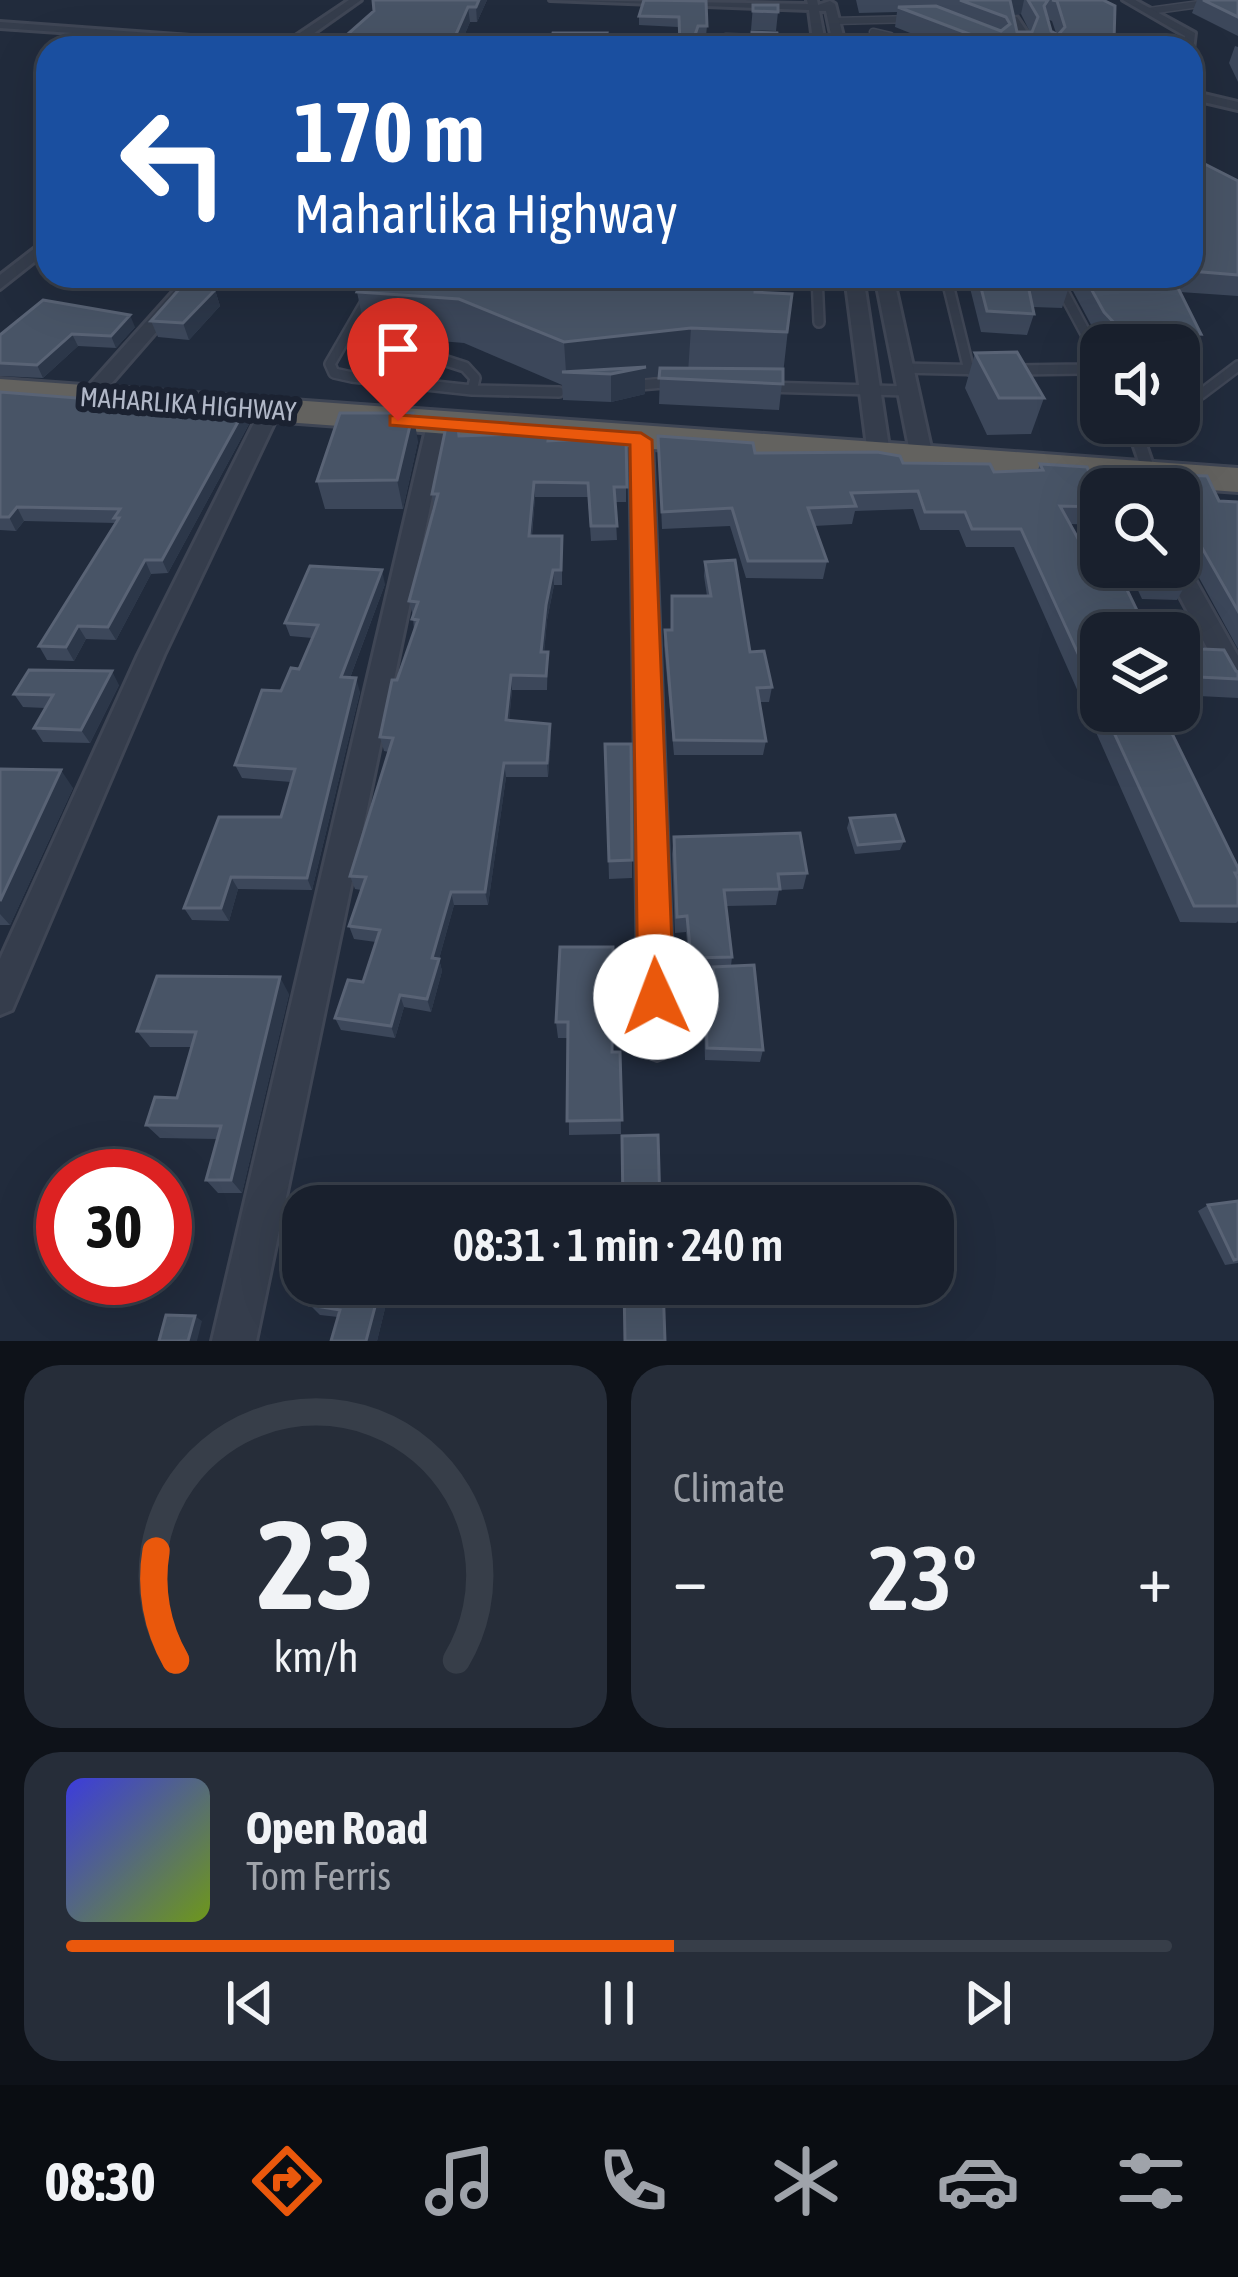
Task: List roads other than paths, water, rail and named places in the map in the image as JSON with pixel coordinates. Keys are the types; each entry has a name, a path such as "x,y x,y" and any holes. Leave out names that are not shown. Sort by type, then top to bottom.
{"highway":[{"name":"MAHARLIKA HIGHWAY","path":"0,390 270,410 461,414 641,440 1080,472"},
{"name":"MAHARLIKA HIGHWAY","path":"1200,479 1238,480"}],"street":[{"path":"555,0 812,4 832,14"},
{"path":"1128,0 1191,36"},
{"path":"303,36 354,1 372,2"},
{"path":"812,4 818,36"},
{"path":"1013,19 1023,36"},
{"path":"0,25 144,36"},
{"path":"1203,98 1238,106"},
{"path":"0,284 36,253"},
{"path":"89,396 185,288"},
{"path":"856,288 879,454"},
{"path":"886,288 922,457"},
{"path":"0,998 160,634 270,410"},
{"path":"234,1341 461,414"},
{"path":"641,440 657,1042"},
{"path":"1188,588 1238,680"}],"lane":[{"path":"1149,11 1228,0"},
{"path":"832,14 925,18"},
{"path":"832,14 869,32 890,36"},
{"path":"374,288 330,364 334,373 461,414"},
{"path":"818,288 819,322"},
{"path":"949,288 969,370"},
{"path":"902,368 1082,369 1100,360 1061,288"},
{"path":"352,377 383,358 440,360 470,369 461,414"},
{"path":"1200,394 1238,366"},
{"path":"615,387 688,382"},
{"path":"749,386 908,396"},
{"path":"461,414 488,391 559,392"},
{"path":"461,414 488,391"}]}
